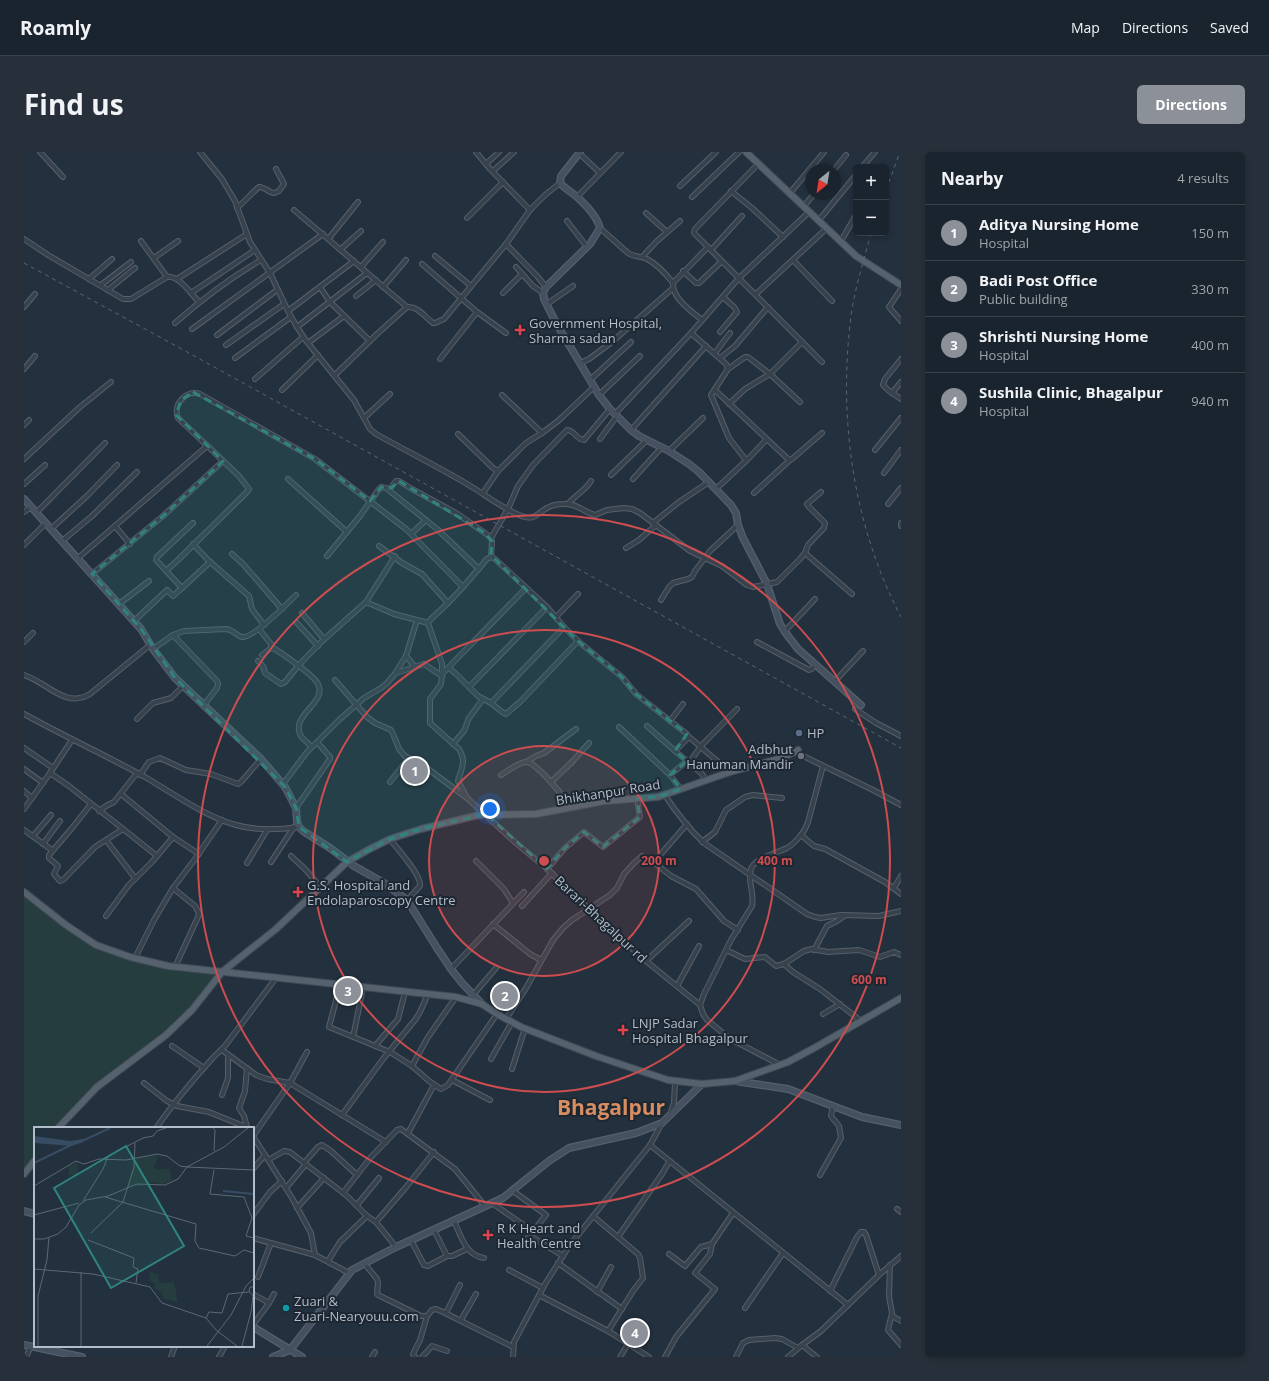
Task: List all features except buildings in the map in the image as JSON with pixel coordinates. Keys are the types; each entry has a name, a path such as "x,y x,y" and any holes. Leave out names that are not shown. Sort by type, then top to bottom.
{"main road":[{"path":"746,152 809,212 864,261 900,282"},
{"name":"Bhikhanpur Road","path":"59,1127 97,1088 166,1035 192,1010 222,972 276,930 347,862 368,850 390,839 421,829 479,815 531,814 572,808 604,801 658,797 730,772 775,760 796,751"},
{"path":"24,892 66,925 96,944 135,958 175,967 456,997 482,1004 497,1014 525,1028 596,1056 675,1082 702,1084 735,1081 766,1071 798,1058 901,998"},
{"path":"24,1174 33,1167"}],"street":[{"path":"40,152 63,177"},
{"path":"200,152 222,179 237,208 246,234 270,273 288,312 303,337 354,400 370,429 376,434 483,493 508,509 525,517 533,517 546,508 554,505 568,504 595,515 610,509 632,509 640,513 690,551 704,559 722,566 750,586 777,582 805,553 808,545 825,526 823,521 807,504 821,492"},
{"path":"476,152 530,210"},
{"path":"486,164 500,152"},
{"path":"493,171 514,152"},
{"path":"560,183 559,179 579,152 600,173"},
{"path":"577,197 621,152"},
{"path":"680,186 716,152"},
{"path":"692,197 739,152"},
{"path":"790,193 824,152"},
{"path":"865,164 875,152"},
{"path":"839,164 846,156"},
{"path":"759,163 694,231 709,249 756,294 822,362"},
{"path":"237,208 259,187 274,193 281,189 284,184 276,169"},
{"path":"819,220 853,179"},
{"path":"466,218 503,182"},
{"path":"560,183 577,197 593,215 600,228 628,253 632,256 650,260 659,268 673,283 673,288 683,304 702,320"},
{"path":"294,210 341,249 383,287 408,307 417,309 433,323 435,323 444,319 462,298 506,244 530,210 560,183"},
{"path":"731,191 752,208 783,238"},
{"path":"804,206 809,200"},
{"path":"328,238 358,202"},
{"path":"600,438 616,415 739,278 809,212"},
{"path":"646,213 667,232"},
{"path":"673,283 742,216"},
{"path":"841,241 853,220"},
{"path":"567,221 587,247"},
{"path":"642,257 680,221"},
{"path":"545,290 587,247 596,236 600,228"},
{"path":"756,294 827,228"},
{"path":"341,249 361,231"},
{"path":"178,279 246,234"},
{"path":"192,330 323,234"},
{"path":"24,239 123,299 131,299 172,276 178,279 199,302"},
{"path":"141,241 168,277"},
{"path":"154,258 178,241"},
{"path":"361,267 383,242"},
{"path":"506,244 537,276 545,290 547,304 556,323 599,395 610,409 639,436 669,451 690,464 734,509 738,525 767,584 780,624 798,649 835,680 861,705"},
{"path":"191,293 255,250"},
{"path":"435,256 471,286"},
{"path":"89,278 112,259"},
{"path":"175,323 199,302 241,272 261,260"},
{"path":"383,287 406,260"},
{"path":"792,260 832,301"},
{"path":"288,312 354,261"},
{"path":"684,272 696,283 699,283 722,261"},
{"path":"101,286 131,262"},
{"path":"422,264 477,312 506,333"},
{"path":"516,267 533,286 545,290"},
{"path":"108,290 135,268"},
{"path":"297,327 367,273"},
{"path":"503,293 522,274"},
{"path":"356,296 376,280"},
{"path":"547,304 573,286"},
{"path":"320,287 330,302 370,341"},
{"path":"580,363 589,359 612,342 673,288"},
{"path":"901,289 889,307 901,321"},
{"path":"217,335 277,290"},
{"path":"24,307 36,294"},
{"path":"720,332 737,312 734,307 723,297"},
{"path":"226,345 284,304"},
{"path":"335,375 408,307"},
{"path":"720,358 735,346 768,307"},
{"path":"440,359 477,312"},
{"path":"308,343 344,316"},
{"path":"235,358 291,317"},
{"path":"691,333 720,358 726,364 728,369"},
{"path":"714,353 730,333"},
{"path":"255,379 303,337"},
{"path":"590,380 631,342"},
{"path":"729,404 745,389 770,374 802,342"},
{"path":"631,430 706,346"},
{"path":"282,390 318,355"},
{"path":"24,369 35,356"},
{"path":"599,395 640,356"},
{"path":"746,460 736,449 726,433 711,394 728,369 746,356 753,359 800,402"},
{"path":"901,359 884,382 885,388 901,399"},
{"path":"24,459 80,407 110,382"},
{"path":"892,393 901,382"},
{"path":"483,493 498,471 526,443 558,421 594,387"},
{"path":"714,390 766,440 790,460"},
{"path":"166,571 248,491 248,486 194,435 176,415 176,410 181,400 193,392 200,394 310,456 402,526 463,587"},
{"path":"364,418 390,394"},
{"path":"502,395 542,433"},
{"path":"490,538 508,509 518,486 533,465 567,430 570,430 580,440 584,440 610,409"},
{"path":"669,451 702,418"},
{"path":"876,450 901,418"},
{"path":"24,425 29,420"},
{"path":"754,493 822,433"},
{"path":"458,434 498,471"},
{"path":"611,475 647,440"},
{"path":"716,489 766,440"},
{"path":"36,512 105,443"},
{"path":"78,558 207,446"},
{"path":"633,479 661,448"},
{"path":"884,473 901,450"},
{"path":"92,574 163,516 223,461"},
{"path":"24,484 45,465"},
{"path":"51,529 88,495 117,465"},
{"path":"62,541 92,516 137,472"},
{"path":"288,479 347,532"},
{"path":"390,490 396,481 399,481 412,490 456,514 485,533 492,541 491,556 448,603 430,618 428,623 442,664 442,675 438,688 430,699 429,718 432,726 462,754 462,769 458,781 467,798"},
{"path":"568,504 585,490 591,481"},
{"path":"626,548 639,540 678,502 709,482"},
{"path":"327,556 381,487 390,490 426,520 479,569"},
{"path":"888,504 901,488"},
{"path":"24,499 141,629 152,647 175,678 261,760 284,786 296,808 297,822 296,827 271,862"},
{"path":"24,512 31,507"},
{"path":"411,534 426,520"},
{"path":"24,545 46,523"},
{"path":"182,588 157,562 156,558 193,523"},
{"path":"660,600 673,583 692,577 717,543 738,525"},
{"path":"115,526 130,544"},
{"path":"24,537 28,541"},
{"path":"193,544 210,562 249,596 252,610 264,625"},
{"path":"379,546 395,556 402,563 424,576 448,603"},
{"path":"805,553 852,594"},
{"path":"232,554 243,564 282,609"},
{"path":"258,661 267,675 281,684 285,682 324,639 366,602 395,556"},
{"path":"491,556 547,607 564,627 578,640 622,677 636,694 686,733 730,772"},
{"path":"134,621 167,590 174,596 210,562"},
{"path":"119,604 149,581"},
{"path":"442,675 526,588"},
{"path":"556,617 578,594"},
{"path":"24,675 69,698 81,698 90,694 152,647 173,635 184,631 226,629 232,630 243,638 264,625 296,595"},
{"path":"785,631 815,599"},
{"path":"366,602 394,614 428,623"},
{"path":"469,687 547,607"},
{"path":"302,613 324,639"},
{"path":"284,786 307,752 357,704 381,688 396,673 406,656 417,620"},
{"path":"297,623 318,646"},
{"path":"491,703 564,627"},
{"path":"259,629 271,642 270,648 262,655"},
{"path":"24,642 33,633"},
{"path":"173,635 217,681 217,688 204,705"},
{"path":"449,668 478,696 491,703 502,712 507,713 578,640"},
{"path":"757,642 809,670 812,669 815,664"},
{"path":"270,648 275,649 316,681 320,690 319,697 304,714 300,726 300,735 312,747"},
{"path":"835,680 862,651"},
{"path":"406,656 415,667"},
{"path":"396,673 424,664 442,675"},
{"path":"335,680 373,721 391,730 399,749 408,758 390,782"},
{"path":"137,719 153,703 170,698 183,686"},
{"path":"453,744 464,731 470,718 483,699"},
{"path":"670,721 683,704"},
{"path":"670,775 688,762 701,746 737,709"},
{"path":"854,709 901,736"},
{"path":"24,714 138,774 207,814 244,827 267,830 296,827 330,848 347,862 384,883 407,900 451,969 473,996 482,1004"},
{"path":"647,726 702,774 706,781"},
{"path":"619,727 670,775 681,789"},
{"path":"501,775 544,753 576,729"},
{"path":"675,752 688,736"},
{"path":"24,809 72,740"},
{"path":"296,808 330,759 330,757 317,742"},
{"path":"551,782 589,743"},
{"path":"24,748 53,768"},
{"path":"796,751 822,766 901,805"},
{"path":"100,811 114,802 149,762 160,758 186,770 211,774 238,784 261,760"},
{"name":"Barari-Bhagalpur rd","path":"408,758 424,766 486,814 517,844 552,873 646,961 700,1005"},
{"path":"526,762 532,764 551,782 572,808"},
{"path":"780,1065 729,1038 707,1020 700,1005 726,950 750,910 753,902 749,874 752,866 757,861 786,848 801,835 808,822 822,766"},
{"path":"24,769 43,783"},
{"path":"50,773 92,804 157,856"},
{"path":"24,791 32,798"},
{"path":"120,794 173,836 199,854"},
{"path":"664,794 675,811 702,842 811,916 821,918 844,916 880,916 901,911"},
{"path":"702,842 714,832 726,810 745,797 753,795 782,798"},
{"path":"547,869 565,848 584,832 604,847 640,817 638,798"},
{"path":"92,804 52,850 48,858 58,866 54,874 60,881 62,881 91,850 123,829"},
{"path":"33,836 51,815"},
{"path":"135,958 154,920 173,888 199,854 222,820"},
{"path":"43,844 60,821"},
{"path":"654,862 687,824"},
{"path":"24,830 52,850"},
{"path":"247,863 267,830"},
{"path":"801,835 814,846 825,849 894,888 901,894"},
{"path":"106,916 135,878 157,856 173,836"},
{"path":"390,839 420,880 420,886 407,900"},
{"path":"106,840 135,878"},
{"path":"291,856 306,870 320,888"},
{"path":"506,1019 526,988 553,940 563,928 572,920 607,898 615,890 624,874 642,856 654,862 671,876 696,889 724,922 738,930"},
{"path":"476,861 504,889 513,903"},
{"path":"522,906 552,873"},
{"path":"894,888 901,876"},
{"path":"173,888 195,906 199,913 175,967"},
{"path":"451,969 524,892"},
{"path":"814,950 827,926 844,916"},
{"path":"646,961 689,920"},
{"path":"493,924 530,954 541,960"},
{"path":"677,986 700,946"},
{"path":"726,950 745,959 763,956 776,966 784,964 804,951 814,950 828,952 859,950 880,957 894,952 901,955"},
{"path":"784,964 793,972 820,989 861,1021"},
{"path":"473,996 496,968"},
{"path":"157,1127 173,1104 212,1058 222,1050 276,978"},
{"path":"340,985 329,1027 390,1052 412,1066 434,1085 441,1089 448,1086 497,1014"},
{"path":"353,1037 363,988"},
{"path":"375,1046 398,1018 405,992"},
{"path":"342,1115 418,1016 428,994"},
{"path":"412,1066 428,1037 456,997"},
{"path":"823,1014 840,1004"},
{"path":"491,1059 512,1022"},
{"path":"512,1069 525,1028"},
{"path":"172,1046 204,1068"},
{"path":"222,1050 256,1075 267,1080 290,1083 386,1142"},
{"path":"254,1135 290,1083 307,1052"},
{"path":"222,1095 228,1078 228,1055"},
{"path":"247,1068 245,1091 239,1108 244,1116 247,1127"},
{"path":"452,1080 490,1100"},
{"path":"735,1081 788,1089 862,1117 901,1125"},
{"path":"670,1116 674,1103 675,1082"},
{"path":"144,1083 173,1104 183,1108 209,1112 247,1127"},
{"path":"288,1357 290,1350 352,1270 396,1247 503,1198 549,1161 569,1148 636,1134 662,1123 702,1084"},
{"path":"408,1133 434,1085"},
{"path":"820,1175 841,1138 839,1126 831,1116 833,1106"},
{"path":"513,1357 514,1342 558,1263 570,1245 650,1145 662,1123"},
{"path":"343,1193 371,1157 399,1129 404,1130 455,1169 485,1206"},
{"path":"254,1143 265,1155 282,1181 311,1233 315,1255"},
{"path":"286,1188 318,1147 322,1145 331,1151 357,1175"},
{"path":"650,1145 669,1162 848,1305"},
{"path":"268,1160 286,1150 290,1152 343,1193 367,1216 376,1222 396,1247"},
{"path":"376,1222 434,1152"},
{"path":"254,1168 265,1155"},
{"path":"618,1237 669,1162"},
{"path":"297,1208 324,1178"},
{"path":"357,1205 379,1178"},
{"path":"254,1214 270,1192 282,1181"},
{"path":"513,1191 546,1214 526,1240"},
{"path":"492,1203 563,1256"},
{"path":"897,1209 901,1212"},
{"path":"24,1211 34,1214"},
{"path":"665,1357 676,1337 715,1289 695,1273 710,1254 712,1244 734,1213"},
{"path":"328,1261 340,1242 367,1216"},
{"path":"593,1216 638,1254 643,1278 608,1331"},
{"path":"454,1221 467,1249 484,1258"},
{"path":"434,1230 447,1256"},
{"path":"830,1291 857,1237 861,1232 864,1232 866,1235 878,1275"},
{"path":"254,1238 315,1255 349,1273"},
{"path":"411,1240 424,1265 428,1266 447,1256 452,1256 467,1249"},
{"path":"258,1277 271,1243"},
{"path":"669,1254 685,1266 701,1247 712,1244"},
{"path":"746,1308 783,1253"},
{"path":"788,1357 800,1346 822,1331 878,1275 901,1256"},
{"path":"558,1263 622,1309"},
{"path":"364,1264 377,1279 378,1295 421,1316 427,1316"},
{"path":"890,1265 888,1296 892,1316 888,1330 901,1345"},
{"path":"597,1292 611,1267"},
{"path":"509,1270 543,1288"},
{"path":"446,1314 460,1285"},
{"path":"254,1325 274,1294"},
{"path":"461,1320 476,1294"},
{"path":"254,1295 269,1303"},
{"path":"539,1295 608,1331 649,1357"},
{"path":"415,1357 412,1354 420,1340 427,1316 430,1311 436,1309 513,1347"},
{"path":"892,1316 901,1321"},
{"path":"254,1327 302,1357"},
{"path":"736,1357 743,1343 749,1340 775,1338 800,1346 817,1357"},
{"path":"620,1357 628,1344"},
{"path":"24,1345 34,1347"},
{"path":"26,1357 31,1346"},
{"path":"422,1357 432,1346 447,1351"},
{"path":"35,1347 78,1357"},
{"path":"170,1357 174,1347"},
{"path":"219,1357 224,1347"},
{"path":"272,1357 290,1350"},
{"path":"372,1357 375,1352"}],"highlighted area":[{"path":"193,392 315,459 370,501 381,487 391,488 399,481 485,533 492,541 491,555 578,641 622,677 636,694 687,734 675,751 687,761 670,775 681,789 658,797 637,798 640,817 603,847 584,832 565,848 547,869 486,814 421,829 390,839 347,862 299,827 296,808 285,787 175,678 141,629 92,574 163,516 223,461 176,415 181,400"}],"green space":[{"path":"24,892 96,945 128,959 222,972 192,1010 97,1087 59,1127 34,1127 34,1160 24,1174"}],"railway":[{"path":"889,182 900,152"},
{"path":"870,236 857,284 851,316 847,355 848,432 853,471 871,546 901,617"},
{"path":"24,263 901,748"}],"place":[{"name":"Government Hospital, Sharma sadan","path":"520,330"},
{"name":"HP","path":"799,733"},
{"name":"Adbhut Hanuman Mandir","path":"801,756"},
{"name":"Aditya Nursing Home","path":"415,771"},
{"name":"G.S. Hospital and Endolaparoscopy Centre","path":"298,892"},
{"name":"Shrishti Nursing Home","path":"348,991"},
{"name":"Badi Post Office","path":"505,996"},
{"name":"LNJP Sadar Hospital Bhagalpur","path":"623,1030"},
{"name":"R K Heart and Health Centre","path":"488,1235"},
{"name":"Zuari & Zuari-Nearyouu.com","path":"286,1308"},
{"name":"Sushila Clinic, Bhagalpur","path":"635,1333"}],"district":[{"name":"Bhagalpur","path":"611,1108"}]}
